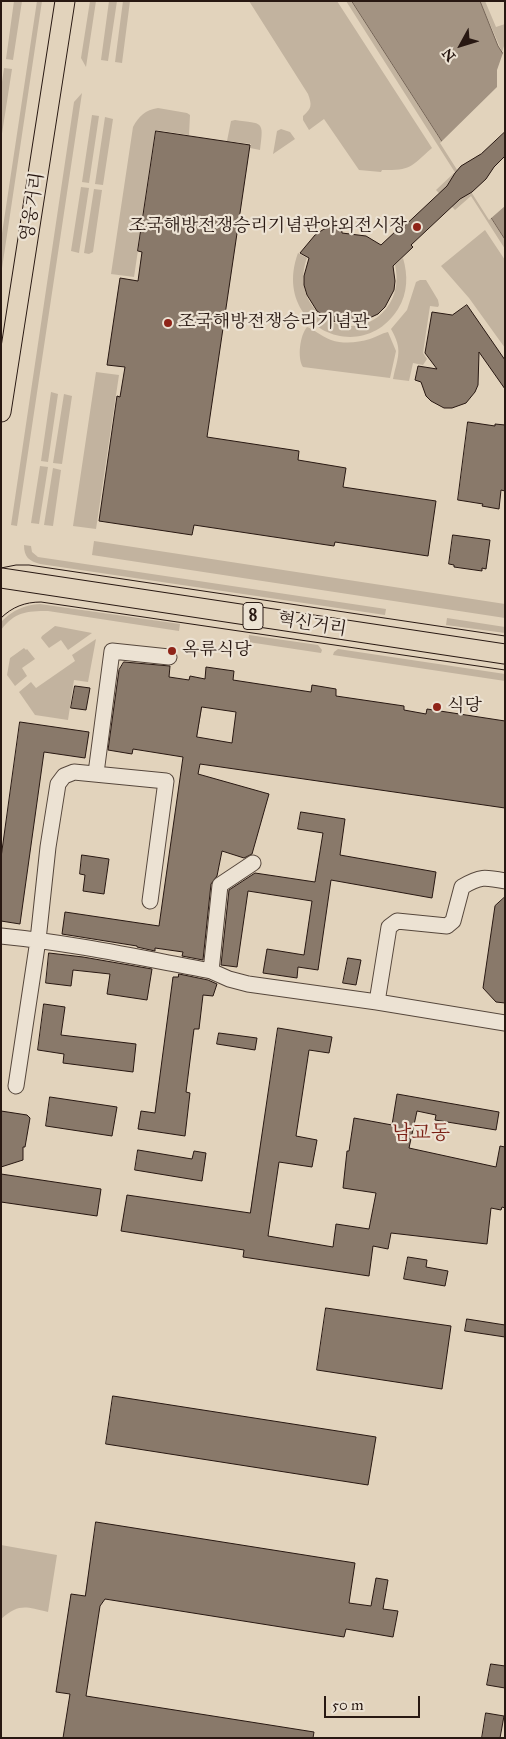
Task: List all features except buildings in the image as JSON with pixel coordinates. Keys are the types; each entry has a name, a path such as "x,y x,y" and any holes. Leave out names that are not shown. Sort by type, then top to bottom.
{"main road":[{"name":"영웅거리","path":"1,412 65,1"},
{"name":"혁신거리","path":"1,578 505,654"}],"street":[{"path":"96,773 112,651 169,657"},
{"path":"16,1086 38,940 48,846 58,784 64,776 74,772 96,773 166,781 150,901"},
{"path":"211,971 220,885 252,863"},
{"path":"376,1002 388,927 397,921 447,926 453,921 462,887 471,881 484,877 505,882"},
{"path":"1,936 112,952 211,971 229,979 248,984 505,1023"}],"shaded area":[{"path":"14,1 22,1 13,60 6,59"},
{"path":"37,1 42,1 1,275 1,240"},
{"path":"90,1 96,1 86,67 81,58"},
{"path":"109,1 117,1 108,61 101,60"},
{"path":"123,1 130,1 122,63 115,62"},
{"path":"249,1 337,1 432,148 414,164 405,168 382,170 381,172 359,170 324,119 309,130 303,120 303,116 310,106 308,94"},
{"path":"346,1 352,1 505,239 505,249 471,196 455,210 436,190 454,173 456,174"},
{"path":"352,1 480,1 498,46 505,57 505,239"},
{"path":"480,1 485,1 496,27 505,24 505,43 502,52"},
{"path":"4,68 12,69 1,140 1,89"},
{"path":"82,93 17,526 11,525 74,102"},
{"path":"158,108 190,115 189,135 156,130 134,277 111,274 133,127 143,114"},
{"path":"92,115 99,116 89,183 82,182"},
{"path":"105,117 113,119 103,185 95,184"},
{"path":"235,120 260,125 262,133 260,150 250,148 251,144 227,141 231,121"},
{"path":"281,129 290,132 295,139 273,154 277,131"},
{"path":"81,187 89,188 79,253 71,251"},
{"path":"94,189 102,190 93,252 89,254 84,253"},
{"path":"485,230 505,260 505,348 469,298 441,266"},
{"path":"298,253 307,258 303,278 307,296 316,310 329,320 345,326 361,325 377,318 390,303 394,294 396,284 395,265 403,258 406,271 404,297 398,309 382,327 363,335 343,336 324,330 308,318 297,301 293,279"},
{"path":"426,280 439,305 438,307 430,306 423,353 427,359 423,365 413,363 409,381 393,379 398,359 398,348 391,329 407,310 416,282"},
{"path":"307,327 328,339 345,342 370,339 388,332 396,351 390,378 303,367 300,358 300,347"},
{"path":"96,372 119,375 96,529 73,526"},
{"path":"51,392 58,394 48,462 41,461"},
{"path":"64,394 72,396 62,464 53,463"},
{"path":"40,466 48,467 39,524 31,523"},
{"path":"53,468 61,470 53,526 44,525"},
{"path":"94,541 505,604 505,618 92,555"},
{"path":"24,545 31,546 32,552 38,557 386,609 385,615 40,564 28,558"},
{"path":"40,604 180,624 179,631 48,611 33,611 16,616 1,630 1,622 10,614 24,607"},
{"path":"447,618 505,627 505,633 446,625"},
{"path":"55,626 92,633 68,650 61,640 49,648 41,638"},
{"path":"249,635 318,645 322,650 321,653 248,642"},
{"path":"96,639 88,682 74,680 68,720 35,715 19,692 31,682 36,688 75,661 72,655"},
{"path":"24,648 35,659 22,668 27,676 15,686 7,675 10,658"},
{"path":"338,649 505,674 505,681 333,655"},
{"path":"1,1545 57,1555 48,1612 18,1608 1,1619"}],"pier":[{"path":"504,50 505,206 489,220 440,143 497,87 497,70"}],"tram line":[{"path":"1,568 29,565 505,636"},
{"path":"1,618 19,606 41,602 505,670"}],"place":[{"name":"조국해방전쟁승리기념관야외전시장","path":"417,227"},
{"name":"조국해방전쟁승리기념관","path":"168,323"},
{"name":"옥류식당","path":"172,651"},
{"name":"식당","path":"437,707"}],"district":[{"name":"남교동","path":"421,1134"}]}
